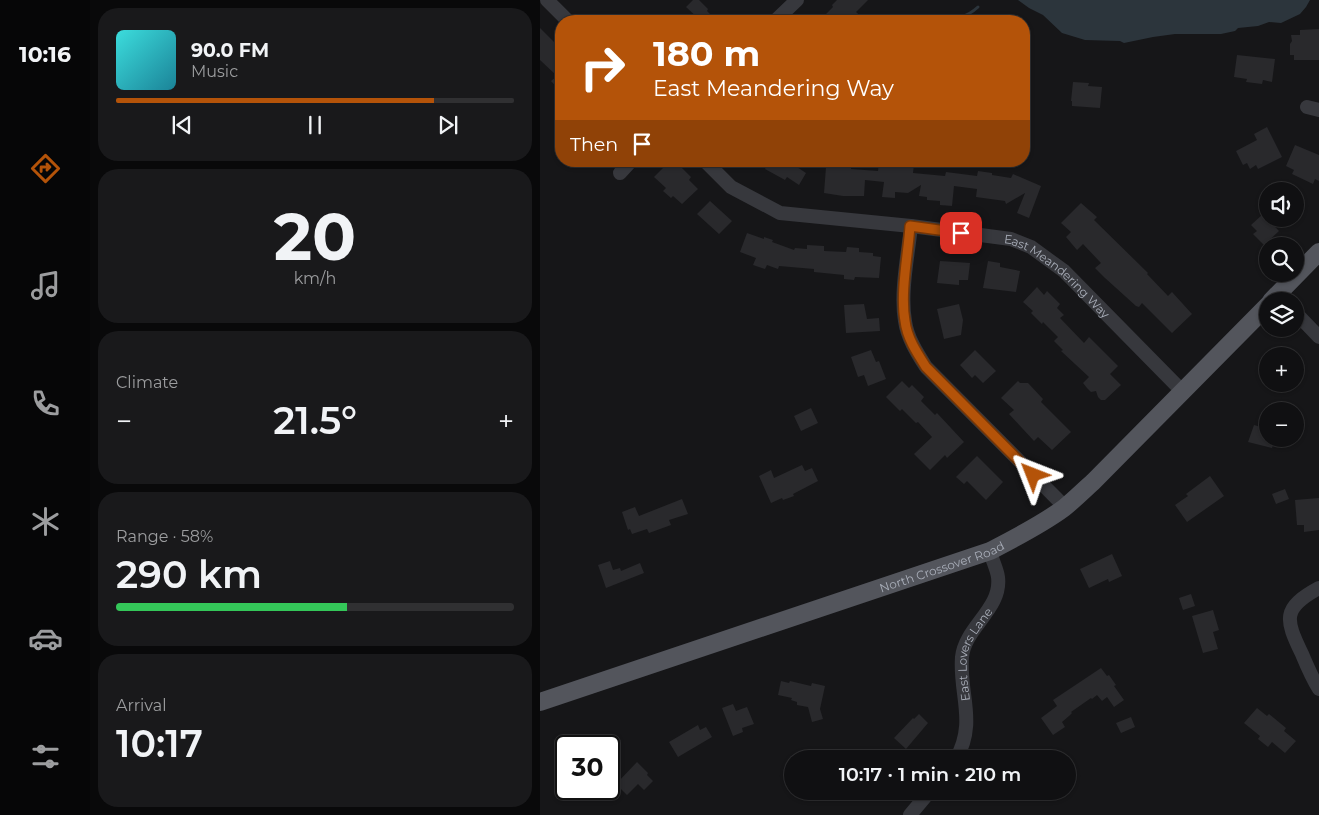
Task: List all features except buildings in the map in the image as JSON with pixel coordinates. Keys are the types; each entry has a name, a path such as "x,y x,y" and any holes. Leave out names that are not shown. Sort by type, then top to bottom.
{"main road":[{"name":"North Crossover Road","path":"1282,292 1319,252"},
{"name":"North Crossover Road","path":"540,702 990,551 1038,526 1065,507 1093,482 1259,316"}],"street":[{"path":"547,0 562,15"},
{"path":"781,15 797,0"},
{"path":"620,173 626,167"},
{"name":"East Meandering Way","path":"711,167 731,187 780,213 910,226 1011,239 1031,247 1064,271 1183,392"},
{"path":"910,226 903,303 905,322 916,352 926,367 1065,507"},
{"path":"1304,321 1319,337"},
{"name":"East Lovers Lane","path":"960,750 966,730 962,655 970,636 996,598 998,578 990,551"},
{"path":"1319,588 1300,600 1292,610 1289,622 1291,632 1319,689"},
{"path":"910,815 922,800"}],"shaded area":[{"path":"1018,0 1310,0 1300,14 1281,23 1269,22 1258,26 1238,28 1235,31 1221,34 1175,34 1124,43 1120,41 1085,40 1062,33 1043,15"}],"waterway":[{"path":"967,15 978,7"}],"route":[{"path":"961,233 910,226 903,303 905,322 916,352 926,367 1033,475"}]}
